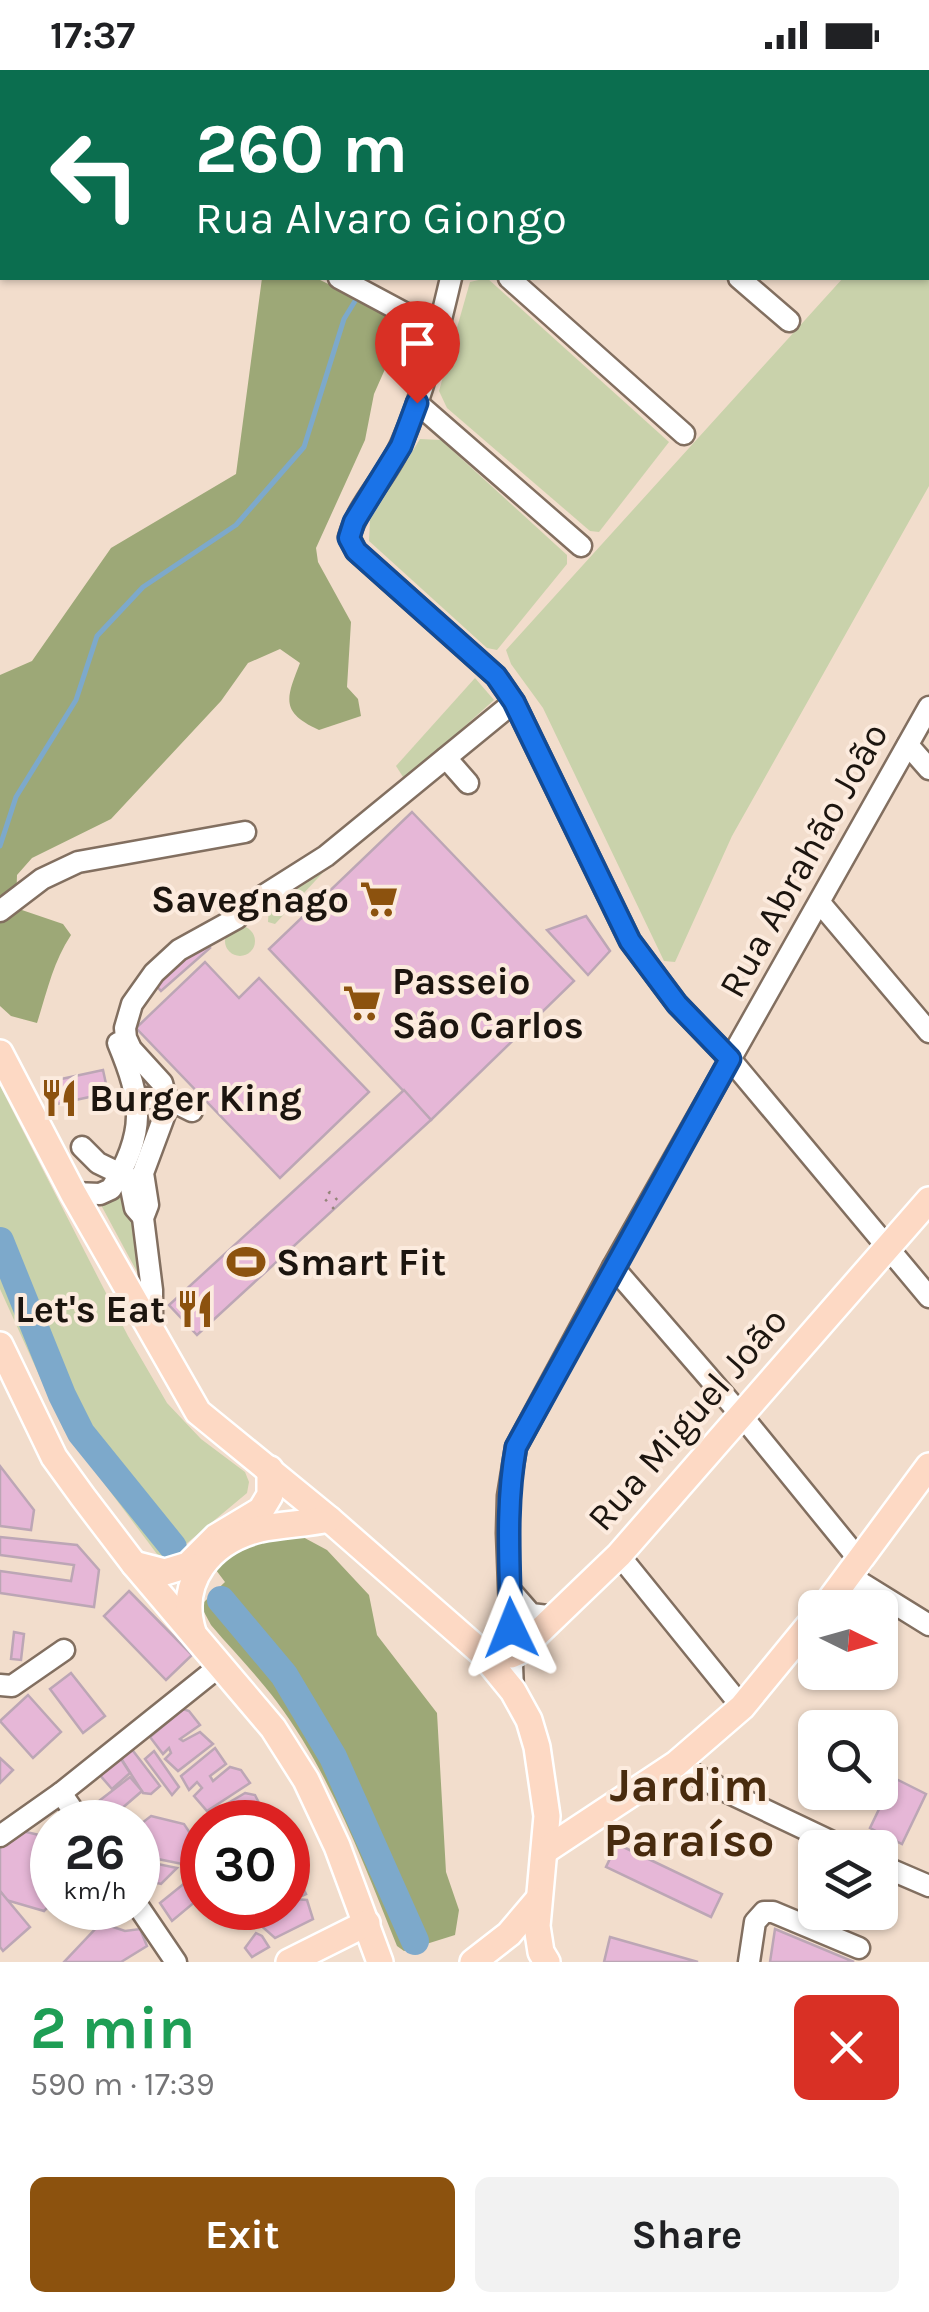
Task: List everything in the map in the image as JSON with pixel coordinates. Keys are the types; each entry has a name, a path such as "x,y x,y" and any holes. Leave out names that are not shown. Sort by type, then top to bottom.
{"main road":[{"path":"0,1053 198,1412 329,1519 482,1653 513,1691 529,1720 547,1816 546,1850 537,1900 539,1941 547,1962"},
{"name":"Rua Miguel João","path":"512,1655 527,1646 619,1555 929,1200"},
{"path":"0,1345 54,1457 134,1564 273,1728 306,1780 337,1846 380,1962"},
{"path":"838,1590 929,1466"},
{"path":"134,1564 165,1572 188,1565 216,1537 261,1510 270,1495 270,1469"},
{"path":"194,1633 189,1618 189,1589 198,1572 220,1548 262,1529 329,1519"},
{"path":"546,1850 676,1764 742,1707 798,1639"},
{"path":"482,1653 512,1655"},
{"path":"473,1962 509,1934 537,1900"},
{"path":"289,1962 367,1923"}],"street":[{"path":"344,280 438,331"},
{"path":"451,280 401,446 354,522 349,538 356,551 496,676 514,702 630,941 677,1004 730,1059 929,1298"},
{"path":"511,280 684,434"},
{"path":"741,280 789,321"},
{"path":"417,403 581,546"},
{"path":"152,1332 152,1290 143,1218 148,1205 143,1173 165,1114 166,1098 162,1083 131,1050 126,1038 127,1018 142,989 164,962 192,940 237,918 250,904 326,856 514,702"},
{"name":"Rua Abrahão João","path":"513,1691 508,1496 516,1447 613,1267 929,708"},
{"path":"908,745 929,770"},
{"path":"446,758 468,783"},
{"path":"0,911 42,879 78,862 245,832"},
{"path":"820,903 929,1032"},
{"path":"74,1193 100,1194 111,1189 136,1127 137,1098 116,1025 128,995 162,952 188,932 231,909 250,904"},
{"path":"127,1018 158,988"},
{"path":"137,1098 166,1098 192,1111"},
{"path":"82,1148 98,1163 129,1178 135,1208 143,1218"},
{"path":"613,1267 742,1416 855,1569 929,1624"},
{"path":"619,1555 742,1707"},
{"path":"510,1590 531,1614 556,1617"},
{"path":"0,1686 12,1686 64,1650"},
{"path":"0,1836 61,1793 221,1666"},
{"path":"676,1764 807,1830"},
{"path":"61,1793 66,1800"},
{"path":"898,1872 929,1886"},
{"path":"749,1962 756,1922 764,1912 773,1912 859,1948"},
{"path":"154,1930 176,1962"}],"path":[{"path":"334,1209 324,1198 330,1192 340,1203"}],"green space":[{"path":"262,280 320,280 390,314 397,342 374,394 365,440 316,548 318,562 351,622 347,687 358,699 361,716 319,730 298,717 290,703 300,663 280,649 248,663 221,701 111,819 32,858 17,875 16,908 63,924 71,935 55,967 37,1023 11,1016 0,1006 0,675 32,661 111,548 236,474"},
{"path":"489,280 669,442 599,532 590,531 447,408 439,391 470,282"},
{"path":"841,280 929,280 929,486 732,836 675,962 664,961 543,708 511,664 506,650"},
{"path":"420,439 441,440 567,555 567,564 497,650 487,648 369,541 370,520"},
{"path":"475,678 494,700 405,780 396,766"},
{"path":"330,865 275,924 268,922 269,907"},
{"path":"240,926 251,930 255,941 251,952 240,956 229,952 225,941 229,930"},
{"path":"0,1086 128,1336 167,1403 201,1439 245,1472 249,1482 247,1493 168,1559 157,1554 64,1430 0,1289"},
{"path":"122,1186 127,1187 142,1281 101,1205"},
{"path":"301,1536 327,1550 369,1595 377,1635 437,1713 446,1872 459,1910 455,1935 404,1951 397,1946 344,1820 313,1758 277,1702 204,1612 204,1602 225,1582 216,1570 233,1550 253,1541"}],"building":[{"path":"412,812 574,981 431,1120 269,949"},
{"path":"586,916 610,951 588,975 547,930"},
{"path":"203,940 210,948 161,991 154,983"},
{"path":"205,962 239,998 259,978 369,1092 280,1178 136,1028"},
{"path":"103,1070 108,1093 57,1104 52,1081"},
{"path":"404,1090 431,1120 197,1335 169,1305"},
{"path":"0,1466 34,1510 31,1530 0,1526"},
{"path":"0,1537 77,1545 99,1570 94,1607 0,1593 0,1571 71,1581 74,1565 0,1555"},
{"path":"129,1591 192,1655 166,1680 104,1616"},
{"path":"14,1632 24,1634 21,1660 11,1659"},
{"path":"71,1673 105,1716 83,1733 50,1689"},
{"path":"28,1695 61,1732 33,1758 0,1721"},
{"path":"183,1709 200,1725 180,1739 200,1732 213,1744 178,1771 165,1759 171,1753 169,1748 163,1754 150,1737"},
{"path":"127,1743 160,1786 151,1794 143,1793 117,1752"},
{"path":"215,1748 226,1764 210,1776 213,1781 230,1767 241,1770 250,1783 224,1800 197,1800 194,1796 202,1788 197,1782 189,1790 181,1776"},
{"path":"154,1751 179,1787 172,1795 145,1759"},
{"path":"119,1756 130,1773 112,1789 98,1773"},
{"path":"0,1758 13,1770 0,1783"},
{"path":"130,1777 142,1791 132,1800 100,1800"},
{"path":"898,1780 926,1794 902,1844 898,1842 898,1830 870,1828 879,1810 898,1810"},
{"path":"245,1793 255,1795 258,1800 233,1800"},
{"path":"160,1818 180,1823 180,1864 160,1859"},
{"path":"22,1831 30,1833 30,1907 6,1900 0,1891 0,1848"},
{"path":"617,1844 722,1894 711,1917 606,1867"},
{"path":"160,1864 177,1868 161,1884"},
{"path":"180,1887 180,1914 172,1921 160,1903"},
{"path":"0,1891 30,1927 3,1951"},
{"path":"775,1929 854,1962 770,1962"},
{"path":"94,1930 140,1930 147,1946 121,1962 64,1962"},
{"path":"266,1930 291,1930 275,1938"},
{"path":"256,1933 269,1947 252,1957 245,1948"},
{"path":"610,1937 698,1962 604,1962"}],"waterway":[{"path":"0,846 16,797 76,700 97,636 143,587 236,525 304,447 344,319 360,293"},
{"path":"0,1241 81,1433 173,1547"},
{"path":"221,1600 284,1675 333,1757 415,1941"}],"place":[{"name":"Savegnago","path":"379,899"},
{"name":"Passeio São Carlos","path":"362,1003"},
{"name":"Burger King","path":"59,1098"},
{"name":"Smart Fit","path":"246,1262"},
{"name":"Let's Eat","path":"195,1309"}],"district":[{"name":"Jardim Paraíso","path":"689,1812"}],"route":[{"path":"417,403 401,446 354,522 349,538 356,551 496,676 514,702 630,941 677,1004 730,1059 516,1447 508,1496 511,1628"}]}
